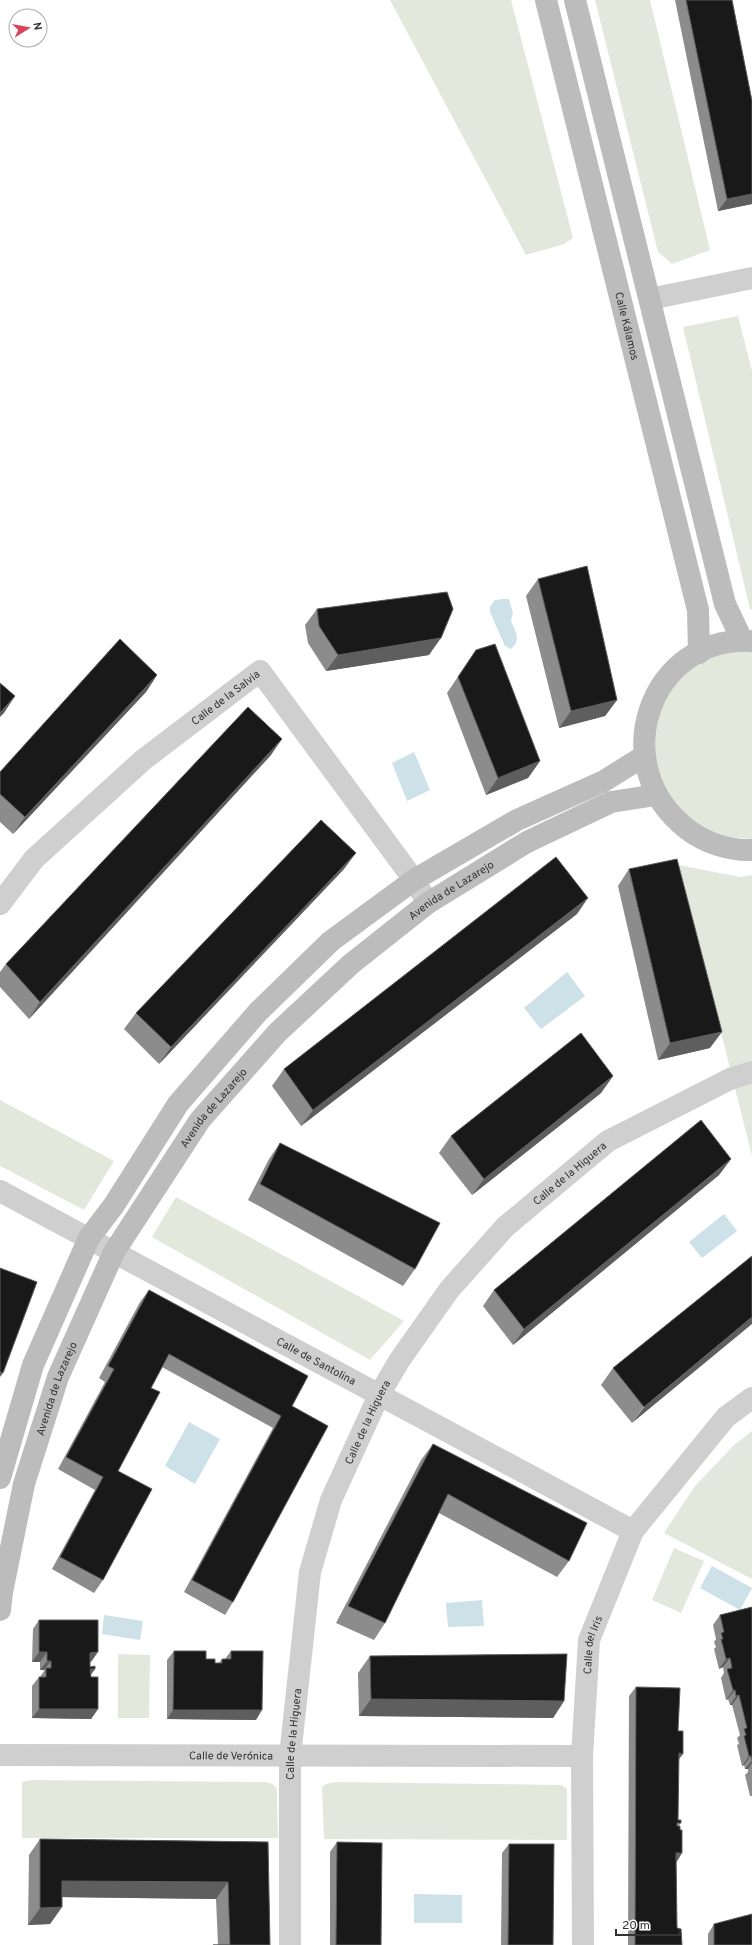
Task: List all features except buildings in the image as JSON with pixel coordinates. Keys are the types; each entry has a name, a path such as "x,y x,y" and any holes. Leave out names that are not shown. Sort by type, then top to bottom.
{"street":[{"name":"Calle Kálamos","path":"546,0 698,610 699,652"},
{"path":"575,0 725,604 747,641 720,644 699,652 678,667 662,685 650,707 644,731 644,756 648,776 656,796 673,818 696,836 722,846 751,851"},
{"path":"650,299 752,278"},
{"name":"Calle de la Salvia","path":"0,904 34,859 137,766 260,670 414,880 428,903"},
{"path":"0,1478 33,1364 88,1238 114,1204 178,1104 258,1012 331,941 414,880 517,820 604,781 644,756"},
{"name":"Avenida de Lazarejo","path":"0,1610 26,1477 58,1377 114,1252 200,1120 277,1033 351,964 428,903 527,842 611,802 656,796"},
{"name":"Calle de la Higuera","path":"290,1945 290,1756 310,1572 331,1500 379,1395 399,1361 449,1290 505,1227 608,1141 730,1079 752,1072"},
{"name":"Calle de Santolina","path":"0,1191 633,1531"},
{"name":"Calle del Iris","path":"583,1945 582,1756 589,1640 633,1531 726,1417 752,1398"},
{"name":"Calle de Verónica","path":"0,1755 582,1756"}],"shaded area":[{"path":"390,0 511,0 573,238 564,244 526,255"},
{"path":"595,0 650,0 710,250 672,264 658,252"},
{"path":"738,316 752,371 752,610 750,609 683,327"},
{"path":"509,599 513,613 511,621 517,635 516,642 511,649 505,646 490,612 490,607 495,600"},
{"path":"737,650 752,651 752,839 715,834 694,824 675,806 663,785 655,762 654,738 658,715 668,693 684,674 705,659"},
{"path":"414,752 430,790 407,801 392,763"},
{"path":"679,865 740,877 752,875 752,1156"},
{"path":"567,972 585,996 541,1029 524,1008"},
{"path":"0,1100 114,1161 84,1210 0,1166"},
{"path":"176,1197 404,1321 370,1360 152,1237"},
{"path":"724,1214 737,1231 702,1258 689,1242"},
{"path":"189,1422 220,1439 195,1484 165,1466"},
{"path":"752,1431 752,1579 664,1533 695,1486 734,1445"},
{"path":"674,1548 704,1561 681,1613 652,1600"},
{"path":"712,1566 752,1588 740,1610 700,1588"},
{"path":"482,1600 484,1626 448,1627 446,1603"},
{"path":"104,1615 143,1621 140,1640 102,1634"},
{"path":"118,1654 150,1655 149,1718 118,1718"},
{"path":"31,1780 265,1782 273,1784 277,1789 278,1838 22,1838 22,1782"},
{"path":"335,1782 561,1785 567,1789 567,1840 324,1839 322,1787 326,1784"},
{"path":"414,1894 462,1895 462,1923 414,1923"}]}
